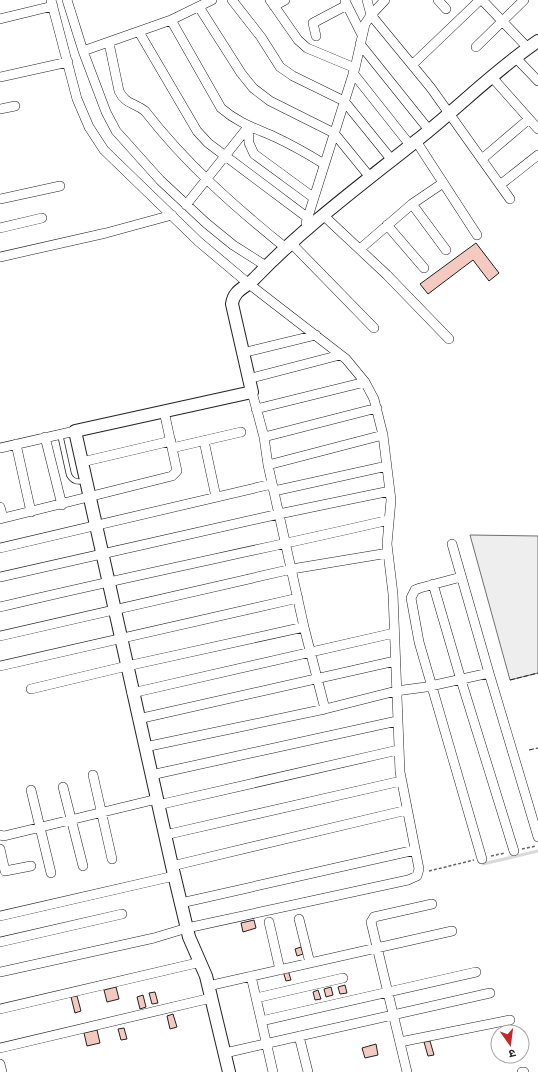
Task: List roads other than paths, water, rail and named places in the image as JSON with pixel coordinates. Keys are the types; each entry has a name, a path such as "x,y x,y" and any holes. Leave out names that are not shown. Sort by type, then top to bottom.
{"street":[{"path":"0,972 154,938 188,932 408,880 418,873 415,850 401,781 398,750 397,721 399,690 395,661 392,588 388,553 390,491 383,435 377,408 365,382 346,360 316,335 257,276 233,245 186,205 116,131 106,112 83,51 67,0"},
{"path":"83,51 171,20 212,0"},
{"path":"232,0 260,37 280,67 293,76 344,101 391,159"},
{"path":"285,0 272,3 298,40 307,48 354,71 413,143 443,183 477,236"},
{"path":"367,0 371,15 450,112 510,199"},
{"path":"302,233 354,71 365,24 385,0"},
{"path":"438,0 446,9"},
{"path":"412,65 481,0 528,48"},
{"path":"476,47 524,0"},
{"path":"0,19 52,3 77,99 90,127 104,150 199,242 257,276"},
{"path":"316,36 313,23 346,3 362,35"},
{"path":"199,7 241,73 253,88 270,101 334,133 369,176"},
{"path":"171,20 221,108 233,118 248,127 274,137 324,164"},
{"path":"139,32 197,131 208,143 308,218"},
{"path":"325,709 304,627 268,465 264,437 242,353 232,304 233,296 238,290 257,276 302,233 369,176 413,143 492,76 538,41"},
{"path":"109,42 119,91 122,97 127,102 139,106 145,111 187,161 230,203 289,246 374,328"},
{"path":"360,44 429,130"},
{"path":"515,58 538,81"},
{"path":"0,77 68,62"},
{"path":"492,76 538,129"},
{"path":"0,109 15,106"},
{"path":"482,159 529,119"},
{"path":"186,205 207,181 248,127"},
{"path":"248,127 249,143 254,154 314,198"},
{"path":"500,185 538,155"},
{"path":"360,249 412,204 443,183"},
{"path":"0,199 60,186"},
{"path":"412,204 446,250"},
{"path":"0,257 172,215"},
{"path":"323,215 360,249 449,339"},
{"path":"0,228 42,218"},
{"path":"387,225 424,268"},
{"path":"242,353 316,335"},
{"path":"248,379 340,355"},
{"path":"256,409 365,382"},
{"path":"0,448 252,392"},
{"path":"264,437 377,408"},
{"path":"0,507 1,519 62,505 172,476 177,471 164,411"},
{"path":"75,431 115,608 144,747 173,871 188,932 210,992 229,1072"},
{"path":"82,462 171,445 204,441 241,432"},
{"path":"268,465 383,435"},
{"path":"45,437 62,505"},
{"path":"204,441 216,497"},
{"path":"16,444 31,512"},
{"path":"0,548 216,497 387,466"},
{"path":"0,577 279,514 390,491"},
{"path":"0,607 109,581 286,544 390,520"},
{"path":"452,544 538,838"},
{"path":"0,636 115,608 292,569 388,553"},
{"path":"462,577 415,590 411,598 416,631 482,858"},
{"path":"433,584 514,851"},
{"path":"0,666 298,598"},
{"path":"31,689 304,627"},
{"path":"132,693 394,633"},
{"path":"138,718 395,661"},
{"path":"144,747 325,709 399,690 417,689 489,673"},
{"path":"151,775 397,721"},
{"path":"0,835 4,836 102,812 158,802 398,750"},
{"path":"94,775 112,859"},
{"path":"165,835 401,781"},
{"path":"63,787 70,820 83,866"},
{"path":"31,790 51,873"},
{"path":"0,916 407,810"},
{"path":"0,850 2,872 31,866"},
{"path":"181,902 415,850"},
{"path":"407,1072 394,1015 376,948 371,919 432,904"},
{"path":"0,942 122,914"},
{"path":"299,919 310,963"},
{"path":"269,922 280,970"},
{"path":"0,1048 210,992 251,976 452,931"},
{"path":"0,1009 200,962"},
{"path":"261,1021 476,972"},
{"path":"251,976 273,1072"},
{"path":"256,998 343,978"},
{"path":"225,1053 490,993"},
{"path":"400,1042 510,1020"},
{"path":"299,1036 308,1072"},
{"path":"0,1064 2,1072"}],"lane":[{"path":"60,434 69,475 72,480 78,482 86,481"}],"waterway":[{"path":"483,864 538,851"}]}
